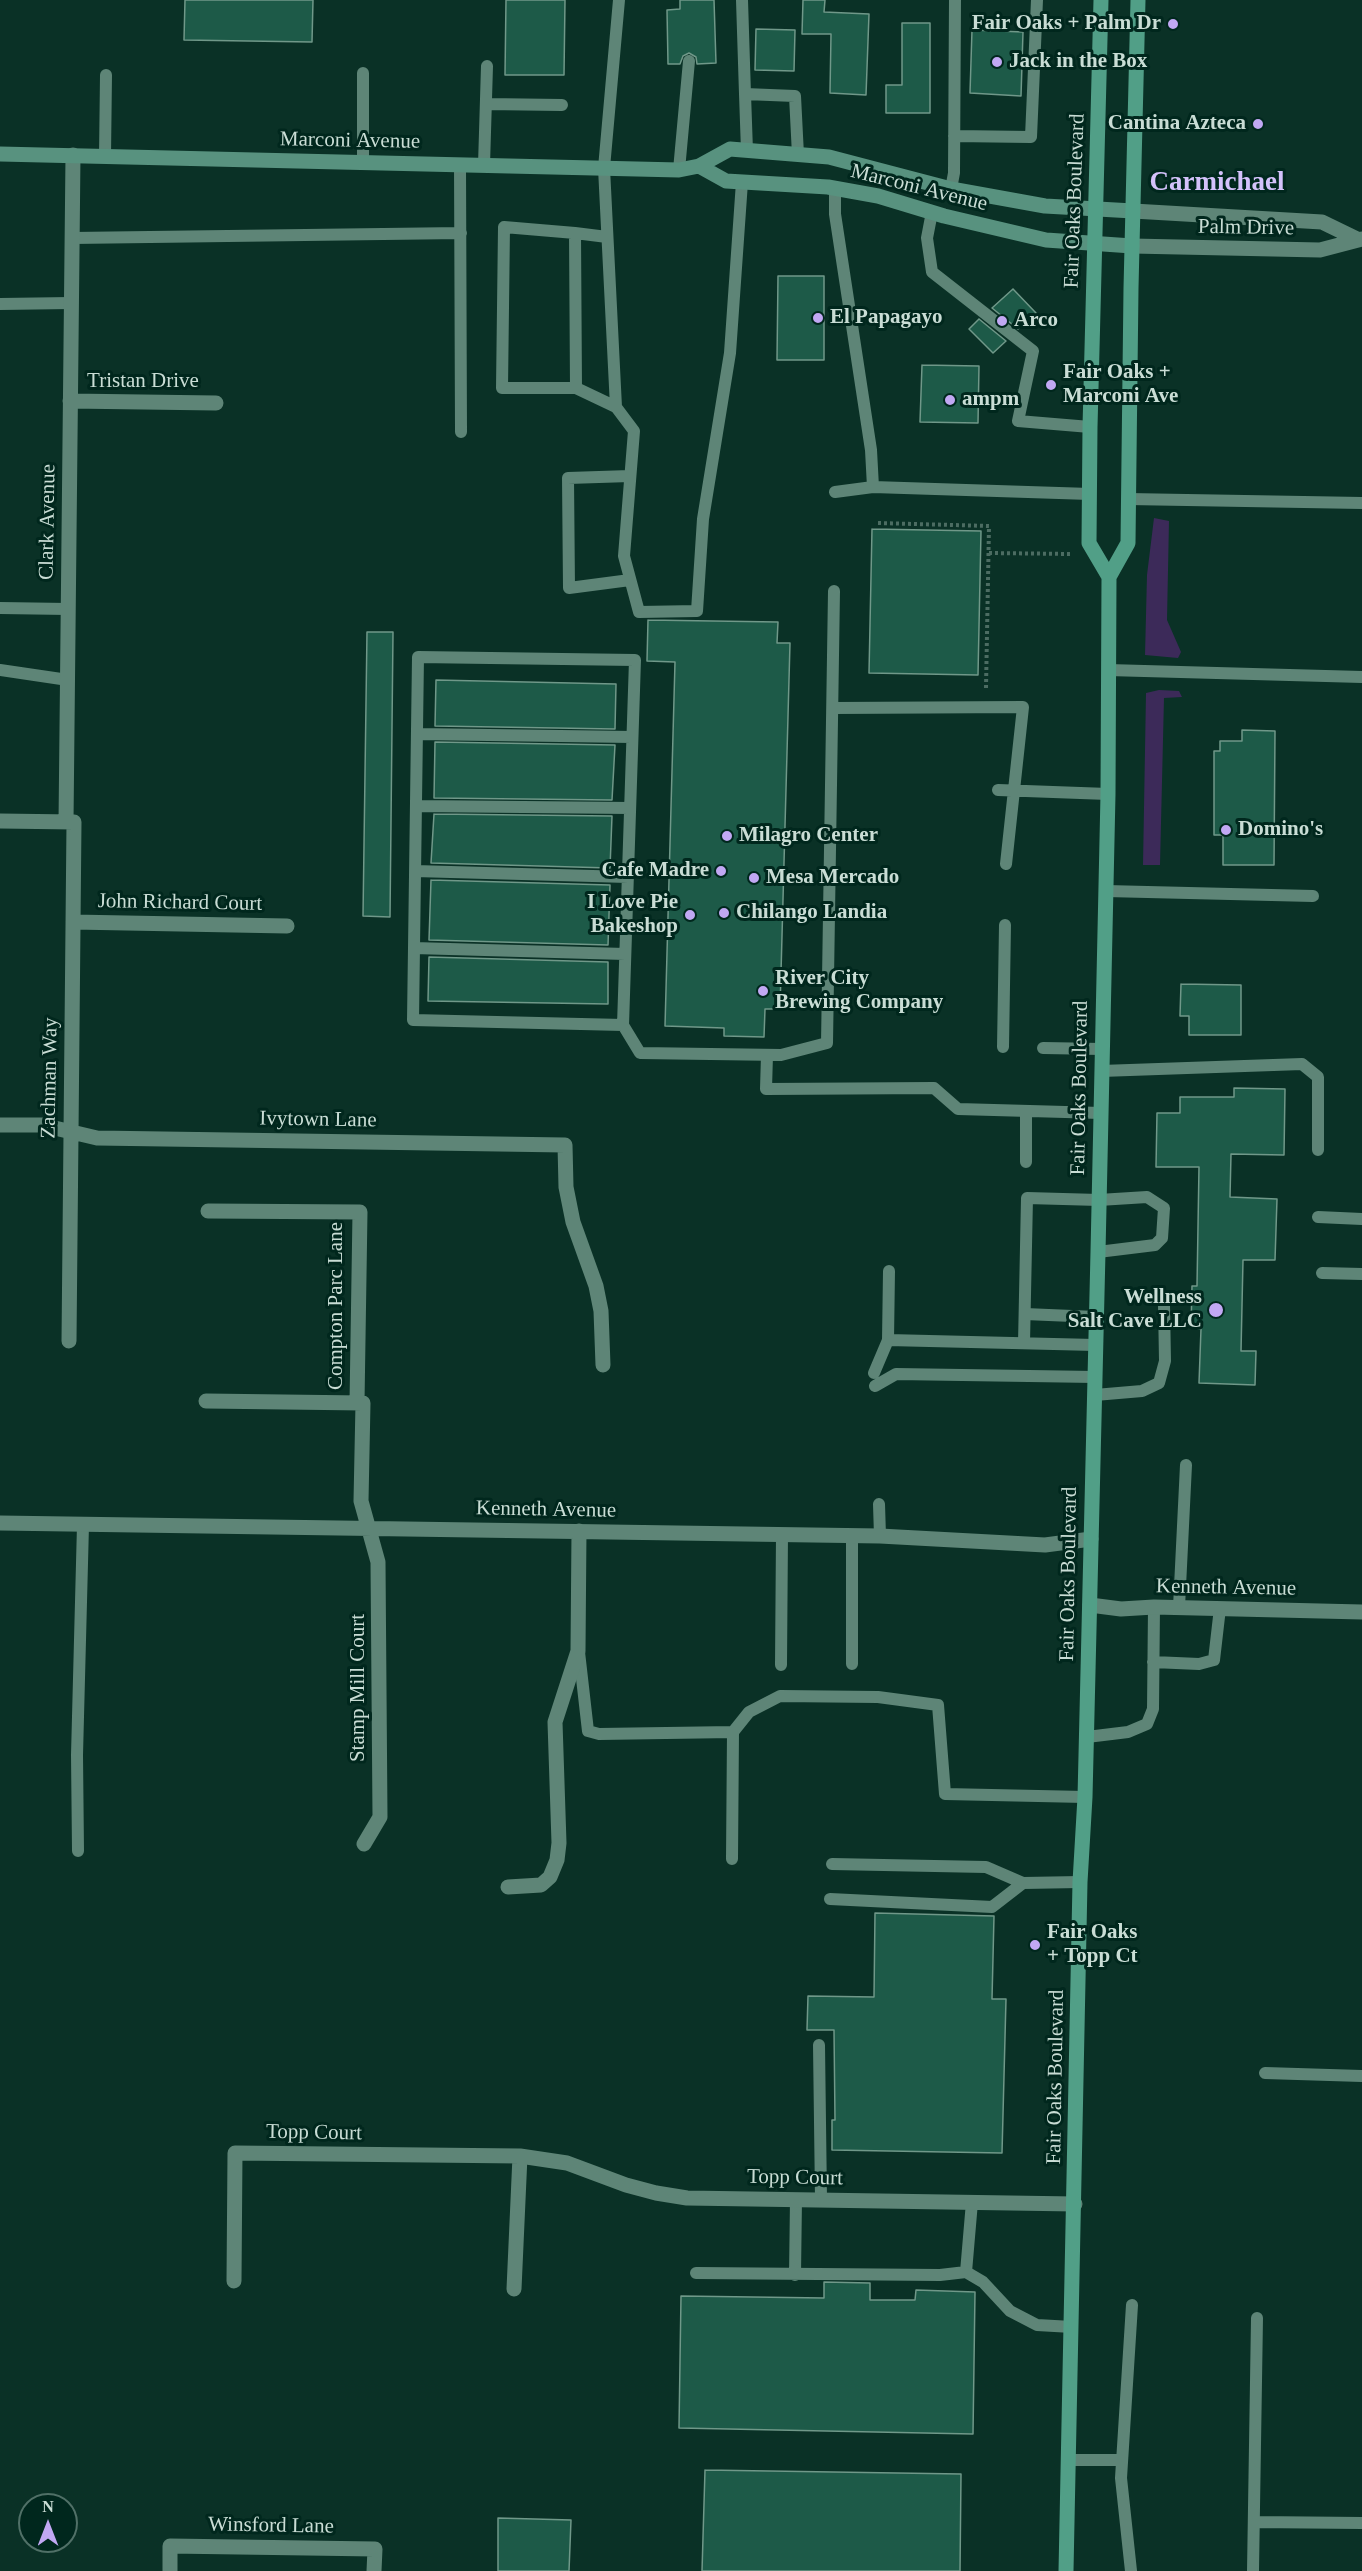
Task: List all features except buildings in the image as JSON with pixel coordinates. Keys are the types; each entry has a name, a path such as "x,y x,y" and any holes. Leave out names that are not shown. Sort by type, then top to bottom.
{"main road":[{"name":"Fair Oaks Boulevard","path":"1101,0 1089,543 1109,577"},
{"name":"Fair Oaks Boulevard","path":"1066,2571 1080,1882 1087,1737 1106,891 1109,577 1128,543 1138,0"},
{"name":"Marconi Avenue","path":"0,154 679,170 699,166 730,149 829,157 951,189 1045,206 1096,208"},
{"name":"Marconi Avenue","path":"699,166 726,181 835,189 878,196 1046,240 1132,246"},
{"name":"Palm Drive","path":"1096,208 1133,211"}],"street":[{"name":"Clark Avenue","path":"66,822 73,155"},
{"name":"Palm Drive","path":"1133,211 1322,222 1359,239"},
{"name":"Palm Drive","path":"1132,246 1320,250 1359,239"},
{"name":"Tristan Drive","path":"70,401 216,403"},
{"path":"0,821 66,822"},
{"name":"Zachman Way","path":"66,822 74,822 69,1341"},
{"name":"John Richard Court","path":"73,922 287,926"},
{"name":"Ivytown Lane","path":"0,1125 42,1125 97,1138 565,1145 566,1187 573,1222 598,1294 603,1365"},
{"name":"Compton Parc Lane","path":"208,1211 360,1212 357,1403"},
{"name":"Compton Parc Lane","path":"206,1401 363,1403 361,1501 369,1529"},
{"name":"Kenneth Avenue","path":"0,1523 880,1536 1045,1545 1091,1539"},
{"name":"Stamp Mill Court","path":"364,1844 380,1817 378,1562 369,1529"},
{"path":"508,1887 541,1885 550,1877 557,1860 559,1843 555,1722 578,1651 579,1531"},
{"name":"Kenneth Avenue","path":"1089,1605 1121,1609 1154,1606 1362,1612"},
{"name":"Topp Court","path":"234,2281 235,2153 520,2156 567,2163 656,2193 687,2198 1075,2204"},
{"path":"514,2289 520,2156"},
{"name":"Winsford Lane","path":"170,2571 170,2546 375,2549 374,2571"}],"lane":[{"path":"616,407 604,168 619,0"},
{"path":"742,0 747,151"},
{"path":"951,189 954,173 955,0"},
{"path":"954,136 1031,137 1037,0"},
{"path":"679,170 689,61"},
{"path":"484,165 487,66"},
{"path":"363,73 363,162"},
{"path":"105,156 106,75"},
{"path":"745,94 795,96 798,155"},
{"path":"486,104 562,105"},
{"path":"460,164 461,432"},
{"path":"608,237 504,227 502,388 576,388 616,407 633,431 624,556 639,612 697,610 702,519 730,354 742,182"},
{"path":"835,189 835,214 871,450 873,487"},
{"path":"932,212 927,238 932,272 1033,351 1018,421 1090,427"},
{"path":"72,238 461,233"},
{"path":"575,233 576,388"},
{"path":"0,304 71,303"},
{"path":"630,476 568,478 569,588 630,580"},
{"path":"836,492 873,487 1090,494"},
{"path":"1128,499 1362,503"},
{"path":"622,1025 413,1020 418,657 635,660 622,1025 640,1053 781,1055 827,1043 834,591"},
{"path":"0,608 68,609"},
{"path":"0,670 68,680"},
{"path":"1108,670 1362,677"},
{"path":"833,708 1023,707 1012,790 1006,864"},
{"path":"417,734 632,737"},
{"path":"998,790 1108,794"},
{"path":"416,806 630,808"},
{"path":"415,871 628,877"},
{"path":"1106,891 1313,896"},
{"path":"1003,1047 1005,925"},
{"path":"414,948 625,954"},
{"path":"1043,1048 1102,1049"},
{"path":"767,1055 766,1089 934,1088 958,1109 1101,1113"},
{"path":"1101,1071 1302,1064 1318,1077 1318,1150"},
{"path":"1026,1111 1026,1162"},
{"path":"1024,1343 1027,1198 1099,1200 1147,1197 1164,1208 1165,1225 1162,1238 1155,1245 1098,1252"},
{"path":"1317,1217 1362,1219"},
{"path":"889,1271 888,1340 874,1380 896,1374 1095,1377"},
{"path":"1322,1273 1362,1274"},
{"path":"1095,1395 1142,1391 1159,1383 1165,1361 1164,1305"},
{"path":"1025,1314 1096,1317"},
{"path":"888,1340 1095,1345"},
{"path":"1179,1607 1186,1465"},
{"path":"879,1504 880,1536"},
{"path":"78,1851 76,1755 83,1525"},
{"path":"781,1665 782,1534"},
{"path":"852,1536 852,1664"},
{"path":"1087,1737 1128,1732 1147,1724 1153,1709 1154,1606"},
{"path":"1153,1662 1199,1664 1214,1660 1220,1608"},
{"path":"578,1651 588,1731 599,1734 733,1732"},
{"path":"732,1859 733,1732 749,1712 780,1696 878,1697 938,1705 945,1794 1085,1797"},
{"path":"832,1864 986,1867 1023,1883 1080,1882"},
{"path":"830,1899 992,1906 1023,1883"},
{"path":"819,2045 821,2199"},
{"path":"1265,2073 1362,2076"},
{"path":"795,2274 796,2199"},
{"path":"966,2272 972,2202"},
{"path":"696,2273 940,2274 966,2272 983,2282 1010,2311 1037,2325 1072,2327"},
{"path":"1131,2571 1121,2478 1132,2306"},
{"path":"1253,2571 1257,2318"},
{"path":"1069,2460 1122,2460"},
{"path":"1254,2523 1362,2523"}],"path":[{"path":"878,523 989,526 986,687"},
{"path":"988,553 1071,554"}],"shaded area":[{"path":"1154,518 1169,521 1167,620 1181,652 1178,658 1145,655 1147,575"},
{"path":"1159,690 1179,691 1182,697 1164,698 1160,865 1143,865 1146,693"}],"place":[{"name":"Fair Oaks + Palm Dr","path":"1173,24"},
{"name":"Jack in the Box","path":"997,62"},
{"name":"Cantina Azteca","path":"1258,124"},
{"name":"El Papagayo","path":"818,318"},
{"name":"Arco","path":"1002,321"},
{"name":"Fair Oaks + Marconi Ave","path":"1051,385"},
{"name":"ampm","path":"950,400"},
{"name":"Domino's","path":"1226,830"},
{"name":"Milagro Center","path":"727,836"},
{"name":"Cafe Madre","path":"721,871"},
{"name":"Mesa Mercado","path":"754,878"},
{"name":"Chilango Landia","path":"724,913"},
{"name":"I Love Pie Bakeshop","path":"690,915"},
{"name":"River City Brewing Company","path":"763,991"},
{"name":"Wellness Salt Cave LLC","path":"1216,1310"},
{"name":"Fair Oaks + Topp Ct","path":"1035,1945"}],"district":[{"name":"Carmichael","path":"1217,183"}]}
